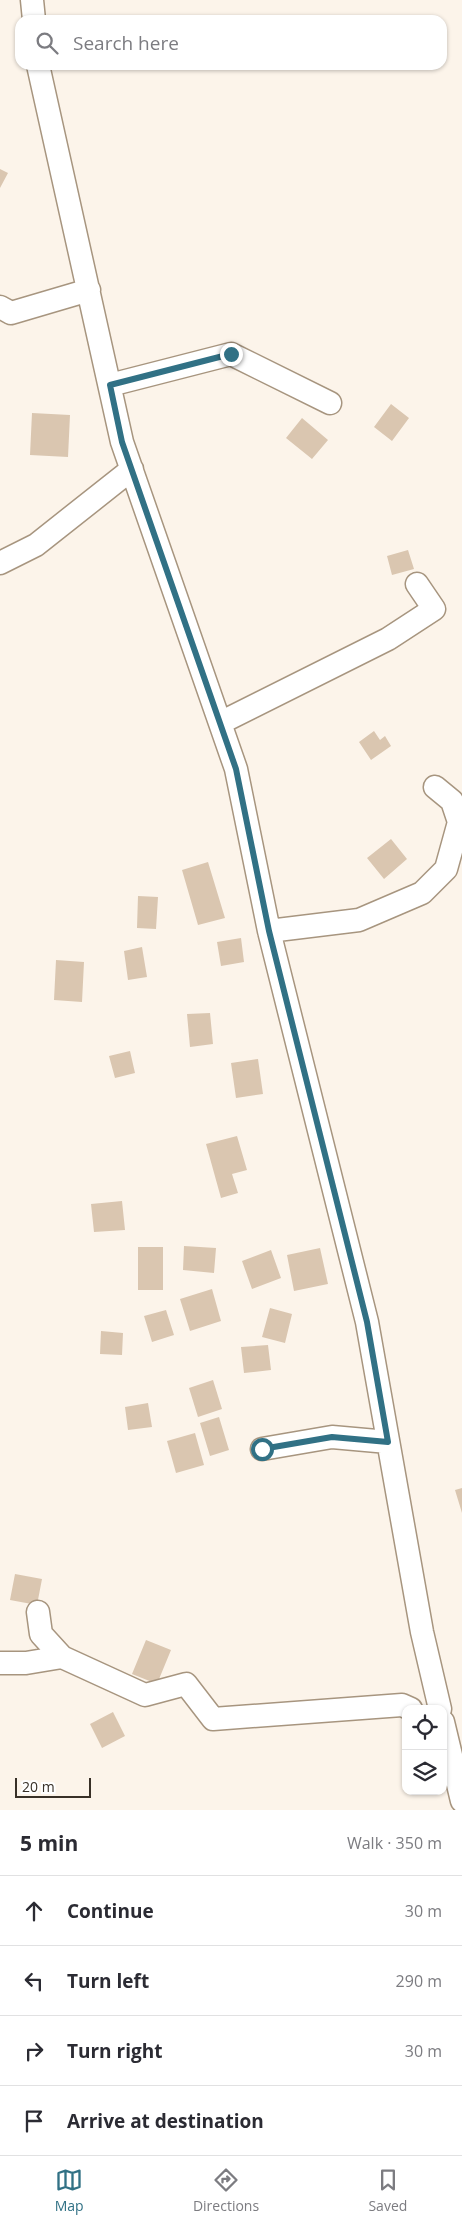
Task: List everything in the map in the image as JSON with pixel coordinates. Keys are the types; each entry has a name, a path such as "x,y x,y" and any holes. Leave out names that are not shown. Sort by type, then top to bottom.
{"street":[{"path":"32,0 34,15"},
{"path":"39,70 122,442 236,769 269,931 367,1322 422,1632 439,1705"},
{"path":"0,308 11,313 89,290"},
{"path":"110,385 231,354 330,403"},
{"path":"0,563 36,545 132,469"},
{"path":"220,723 388,640 434,609 417,584"},
{"path":"269,931 359,920 422,893 446,869 459,822 452,801 435,787"},
{"path":"262,1449 332,1437 388,1442"},
{"path":"38,1612 41,1634 62,1657 145,1695 186,1684 212,1719 402,1705"},
{"path":"0,1663 26,1663 62,1657"},
{"path":"447,1739 462,1801"}],"building":[{"path":"0,169 8,173 0,188"},
{"path":"391,404 409,418 392,441 374,427"},
{"path":"32,413 70,415 68,457 30,455"},
{"path":"302,418 328,440 312,459 286,438"},
{"path":"408,550 414,569 392,575 387,556"},
{"path":"374,731 380,740 385,736 391,746 371,760 359,742"},
{"path":"391,839 407,859 384,879 367,858"},
{"path":"208,862 225,918 198,925 182,870"},
{"path":"138,896 158,897 156,929 137,928"},
{"path":"241,938 244,962 221,966 217,942"},
{"path":"142,947 147,977 128,980 124,951"},
{"path":"56,960 84,962 82,1002 54,1000"},
{"path":"210,1013 213,1044 190,1047 187,1014"},
{"path":"130,1051 135,1073 115,1078 109,1056"},
{"path":"258,1059 263,1094 236,1098 231,1063"},
{"path":"237,1136 247,1170 232,1174 238,1193 221,1198 206,1144"},
{"path":"122,1201 125,1230 94,1232 91,1204"},
{"path":"184,1246 216,1248 214,1273 183,1270"},
{"path":"138,1247 163,1247 163,1290 138,1290"},
{"path":"320,1248 328,1284 294,1291 287,1255"},
{"path":"271,1250 281,1278 252,1289 242,1261"},
{"path":"212,1289 221,1321 190,1331 180,1299"},
{"path":"270,1308 292,1314 285,1343 262,1337"},
{"path":"166,1310 174,1335 152,1342 144,1316"},
{"path":"101,1331 123,1333 122,1355 100,1354"},
{"path":"268,1345 271,1370 244,1373 241,1347"},
{"path":"213,1380 222,1409 198,1417 189,1388"},
{"path":"148,1403 152,1427 128,1430 125,1407"},
{"path":"219,1417 229,1450 210,1456 200,1423"},
{"path":"195,1433 204,1465 176,1473 167,1441"},
{"path":"462,1488 462,1513 455,1490"},
{"path":"15,1574 42,1579 37,1605 10,1600"},
{"path":"146,1640 171,1650 157,1684 132,1674"},
{"path":"113,1712 125,1736 102,1748 90,1724"}],"route":[{"path":"231,354 110,385 122,442 236,769 269,931 367,1322 388,1442 332,1437 262,1449"}]}
